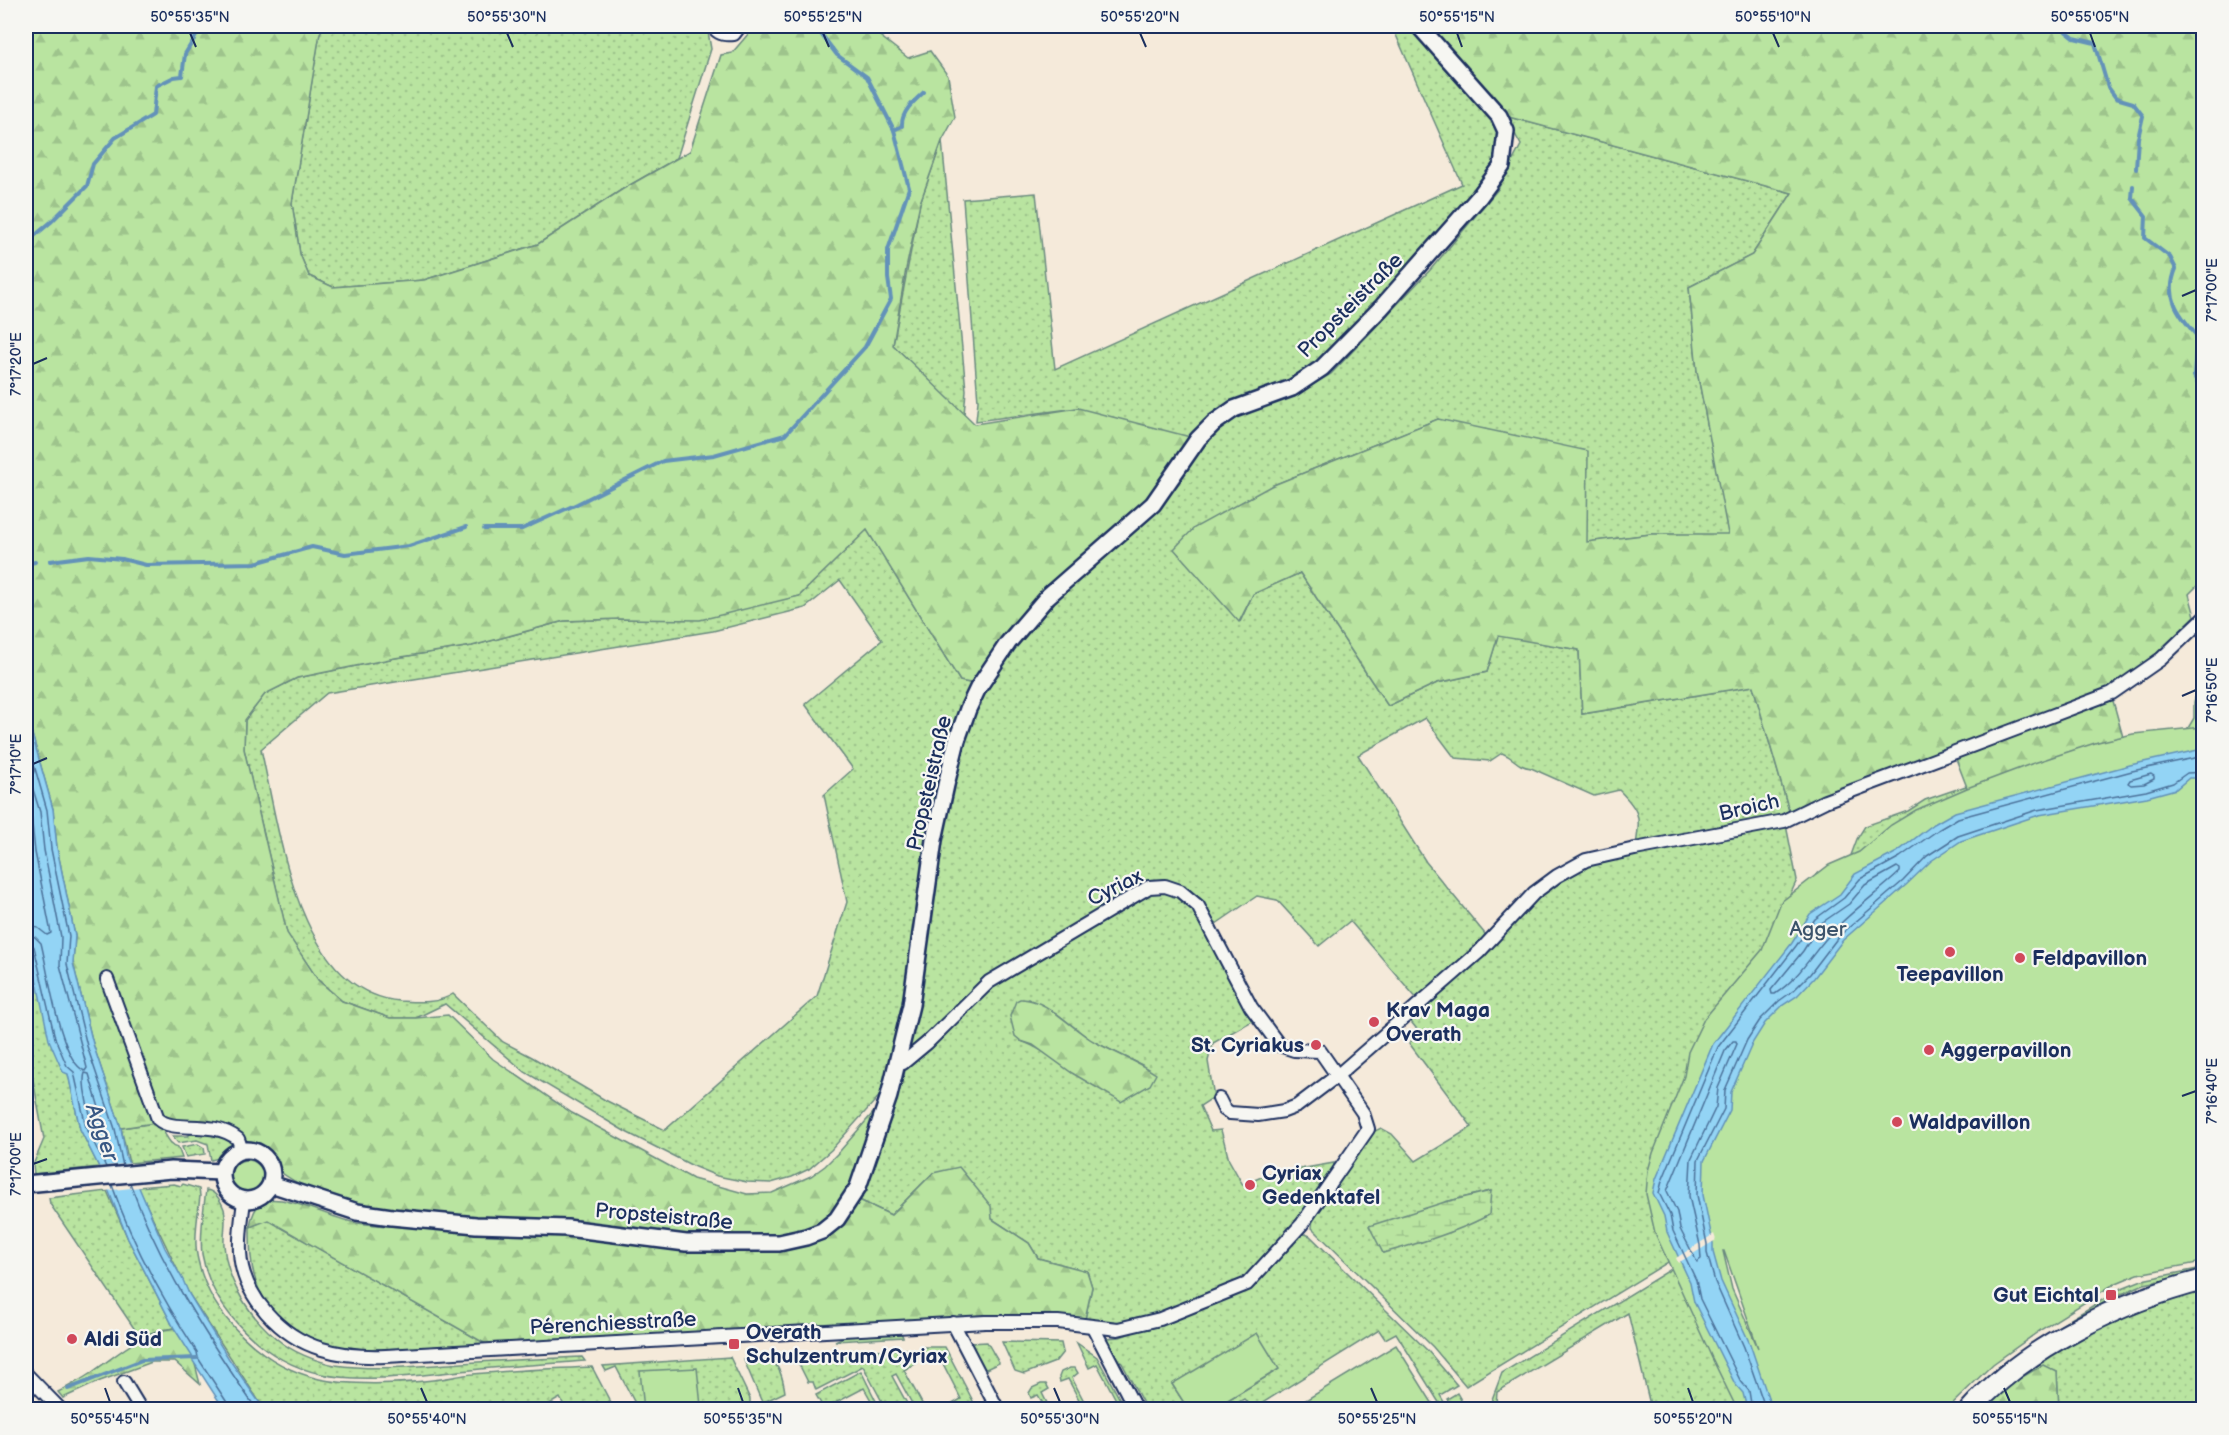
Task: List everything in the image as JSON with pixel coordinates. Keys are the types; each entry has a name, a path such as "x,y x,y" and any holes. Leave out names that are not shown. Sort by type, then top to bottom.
{"main road":[{"path":"1970,1410 2014,1369 2060,1339 2127,1305 2204,1280"}],"street":[{"path":"714,26 724,35 734,34 740,26"},
{"name":"Propsteistraße","path":"271,1184 357,1212 431,1222 567,1228 686,1243 779,1243 822,1231 837,1219 858,1187 880,1125 896,1065 911,1005 934,840 957,740 978,688 1008,644 1048,596 1153,504 1198,439 1214,423 1234,409 1292,388 1322,368 1419,266 1479,197 1502,166 1506,131 1499,116 1419,26"},
{"name":"Broich","path":"1338,1075 1479,952 1534,893 1557,876 1586,861 1635,849 1784,821 1825,801 2112,693 2161,659 2204,618"},
{"name":"Cyriax","path":"896,1065 903,1063 927,1042 989,982 1149,887 1165,886 1180,891 1198,906 1251,1007 1279,1045 1294,1050 1320,1051 1363,1113 1368,1129 1302,1224 1247,1284 1160,1319 1118,1329 1093,1327"},
{"path":"106,979 158,1119 164,1125 219,1128 238,1139 242,1151"},
{"path":"1219,1099 1224,1109 1230,1113 1258,1115 1284,1111 1297,1106 1338,1075"},
{"path":"242,1151 256,1152 269,1161 273,1175 271,1184 260,1197 243,1201 228,1192 224,1186 222,1172 230,1156 242,1151"},
{"path":"26,1184 171,1170 222,1172"},
{"name":"Pérenchiesstraße","path":"243,1201 240,1253 250,1287 264,1310 274,1321 302,1341 321,1349 349,1355 386,1356 953,1323 1058,1322 1093,1327"},
{"path":"953,1323 998,1410"},
{"path":"1093,1327 1136,1410"},
{"path":"26,1374 61,1410"},
{"path":"124,1382 141,1410"}],"green space":[{"path":"26,26 324,26 320,33 292,203 300,254 309,276 333,287 424,280 538,244 623,189 690,151 721,55 732,53 755,26 867,26 908,58 930,51 948,76 955,117 942,141 920,203 893,345 975,424 1078,408 1198,439 1153,504 1111,540 975,684 960,681 867,530 799,596 700,620 564,621 472,646 395,658 297,678 265,694 245,720 244,749 287,933 318,980 342,1001 390,1018 448,1015 493,1059 572,1113 693,1179 747,1194 772,1193 811,1176 840,1151 879,1106 851,1187 833,1214 822,1223 805,1231 778,1236 702,1237 429,1215 353,1202 304,1186 278,1170 274,1159 265,1149 249,1145 241,1133 227,1125 192,1120 121,1128 93,1044 73,963 75,936 57,848 53,809 26,713"},
{"path":"324,26 707,26 711,49 677,158 623,189 538,244 424,280 333,287 309,276 300,254 292,203 320,32"},
{"path":"1392,26 1410,26 1457,75 1496,122 1501,142 1479,197 1293,388 1302,391 1331,374 1431,269 1498,189 1521,145 1505,116 1792,193 1752,255 1689,287 1697,371 1729,535 1651,534 1587,542 1438,419 1271,486 1240,622 1253,594 1300,573 1388,706 1437,683 1487,672 1498,635 1579,650 1582,714 1753,686 1790,814 1636,846 1637,815 1635,809 1619,790 1594,796 1522,766 1502,753 1490,761 1455,758 1425,718 1358,755 1426,862 1485,934 1484,940 1418,1000 1350,921 1319,946 1277,900 1257,896 1216,924 1239,997 1254,1020 1213,1043 1208,1061 1214,1097 1200,1106 1211,1131 1221,1130 1229,1160 1243,1185 1266,1175 1334,1163 1332,1177 1301,1221 1246,1279 1158,1316 1119,1325 1085,1319 1092,1287 1087,1271 1038,1258 1029,1243 992,1219 933,1173 891,1215 859,1200 879,1147 896,1090 904,1076 952,786 964,740 1078,408 976,421 978,401 963,199 1036,193 1055,369 1462,184","holes":["1028,999 1056,1013 1092,1041 1142,1065 1093,1084 1040,1050 1021,1041"]},
{"path":"1427,26 2203,26 2203,580 2189,594 2195,616 2158,652 2110,690 2126,748 2177,735 2188,728 2198,750 1975,808 1953,751 1790,814 1753,686 1582,714 1579,650 1498,636 1487,672 1437,683 1388,706 1300,573 1253,594 1239,622 1174,549 1194,528 1271,486 1438,419 1588,451 1587,542 1651,534 1728,534 1697,371 1689,287 1752,255 1792,193 1505,116"},
{"path":"942,141 966,390 964,415 893,345 920,203"},
{"path":"867,529 960,681 975,684 928,836 903,1012 883,1092 831,1150 809,1169 771,1183 747,1182 717,1176 626,1132 525,1072 445,1004 416,1018 390,1018 342,1001 318,980 287,934 244,749 245,720 265,694 297,678 395,658 472,646 564,621 620,619 799,596","holes":["840,580 882,640 805,704 853,769 824,795 847,902 817,996 665,1130 605,1100 503,1042 453,994 434,1001 413,1002 400,1001 365,991 337,969 316,938 299,901 286,861 261,749 327,693 713,631 805,608"]},
{"path":"2203,663 2203,750 2198,750 2188,728 2194,718 2194,702"},
{"path":"2203,727 2203,1262 2138,1274 2114,1284 2042,1329 1993,1364 1947,1409 1737,1409 1655,1233 1646,1194 1648,1171 1653,1153 1684,1076 1688,1052 1704,1019 1762,950 1781,902 1829,865 1859,852 1891,825 1916,810 1967,788 2098,742 2133,734","holes":["1724,1251 1758,1348 1732,1289"]},
{"path":"1966,786 1975,808 1678,1256 1466,1386 1433,1347 1312,1228 1313,1216 1373,1132 1381,1128 1392,1134 1416,1161 1472,1127 1409,1043 1420,1033 1408,1018 1559,878 1589,864 1786,825 1797,880 1783,910 1850,858 1865,826 1908,811 1925,800","holes":["1491,1191 1383,1253 1377,1239 1445,1202"]},
{"path":"26,930 68,1073 80,1129 99,1167 34,1174 33,1165 44,1139 26,1042"},
{"path":"1030,1000 1050,1009 1086,1037 1156,1074 1150,1085 1121,1102 1072,1073 1033,1045 1021,1041 1015,1036 1010,1016 1016,1001"},
{"path":"156,1123 171,1143 178,1147 182,1158 129,1163 121,1128"},
{"path":"195,1130 203,1130 231,1139 234,1144 224,1155 211,1160 208,1144 197,1140 178,1143 172,1136 188,1136"},
{"path":"198,1144 204,1148 205,1154 186,1157 182,1147"},
{"path":"247,1160 258,1165 263,1176 258,1187 247,1192 236,1187 231,1176 236,1165"},
{"path":"959,1167 991,1206 992,1219 1029,1243 1038,1258 1087,1271 1092,1287 1085,1319 990,1316 486,1344 268,1220 250,1227 259,1205 273,1200 296,1204 347,1221 377,1225 553,1233 688,1250 788,1249 806,1246 828,1236 835,1231 859,1200 891,1215 933,1173"},
{"path":"174,1184 199,1189 196,1236 198,1260 204,1281 214,1300 242,1336 278,1363 319,1379 376,1384 406,1383 488,1373 592,1367 614,1409 566,1409 560,1398 539,1410 264,1409 189,1294 138,1187"},
{"path":"206,1190 215,1194 224,1209 226,1259 241,1297 267,1330 283,1344 304,1355 335,1365 366,1368 582,1357 585,1361 376,1378 338,1377 300,1368 261,1346 229,1314 217,1295 202,1254"},
{"path":"107,1191 128,1239 174,1328 140,1337 50,1204 49,1198"},
{"path":"1491,1191 1489,1215 1450,1232 1383,1253 1369,1226 1445,1202"},
{"path":"267,1219 486,1344 356,1349 323,1343 308,1337 278,1316 262,1296 256,1282 251,1262 250,1227"},
{"path":"1299,1235 1310,1236 1428,1351 1457,1385 1440,1395 1448,1409 1443,1409 1396,1333 1385,1339 1379,1330 1253,1409 1244,1399 1227,1409 1213,1409 1279,1369 1172,1384 1188,1409 1146,1409 1122,1363 1117,1360 1105,1341 1106,1338 1120,1337 1214,1303"},
{"path":"1681,1263 1747,1409 1651,1409 1628,1313 1497,1392 1496,1404 1499,1409 1488,1410 1502,1373"},
{"path":"2203,1268 2203,1273 2144,1284 2108,1300 2050,1336 2048,1333 2122,1288 2142,1280"},
{"path":"2203,1287 2203,1409 2059,1409 2057,1372 2005,1387 2025,1370 2108,1321"},
{"path":"174,1328 193,1356 200,1384 175,1362 152,1362 100,1381 63,1398 58,1392 87,1376 140,1340"},
{"path":"901,1333 903,1337 835,1341 849,1335"},
{"path":"1257,1333 1279,1369 1213,1409 1188,1409 1172,1384"},
{"path":"987,1342 999,1363 984,1370 969,1343"},
{"path":"1002,1342 1061,1343 1063,1352 1055,1362 1024,1374 1015,1371"},
{"path":"1077,1343 1097,1357 1125,1409 1121,1409 1097,1364 1089,1368"},
{"path":"1396,1345 1436,1409 1291,1409"},
{"path":"921,1347 945,1347 973,1401 972,1405 963,1409 950,1409 949,1406 961,1399 937,1352 923,1358 919,1353 922,1352"},
{"path":"910,1349 916,1363 904,1370 925,1409 915,1409 896,1374 892,1376 910,1409 886,1409 863,1366 816,1390 813,1382 808,1382 795,1356 825,1351"},
{"path":"730,1357 750,1399 750,1408 747,1410 638,1409 616,1367 606,1371 603,1366"},
{"path":"767,1358 778,1368 785,1392 764,1402 761,1400 744,1360"},
{"path":"2043,1365 2057,1372 2059,1409 1980,1410 2005,1387"},
{"path":"697,1368 701,1406 644,1409 640,1371"},
{"path":"1075,1368 1078,1373 1072,1378 1088,1409 1084,1409 1068,1379 1060,1382 1061,1372"},
{"path":"861,1371 880,1409 876,1409 864,1388 824,1409 816,1395"},
{"path":"1046,1384 1049,1389 1042,1393 1050,1409 1046,1409 1038,1395 1031,1398 1029,1393 1032,1388"},
{"path":"1457,1393 1465,1407 1453,1409 1447,1399"}],"water":[{"name":"Agger","path":"26,713 53,809 57,848 75,936 73,963 93,1044 121,1128 126,1157 165,1248 189,1294 229,1359 264,1409 224,1409 191,1358 192,1356 174,1328 128,1239 99,1167 80,1129 68,1074 63,1072 49,1040 26,930"},
{"path":"2203,750 2203,778 2189,778 2176,789 2147,797 2039,815 1961,841 1931,861 1843,940 1814,978 1765,1023 1753,1042 1731,1092 1730,1110 1704,1161 1703,1195 1713,1252 1721,1281 1750,1344 1772,1409 1747,1409 1743,1393 1735,1384 1694,1302 1690,1282 1667,1232 1664,1216 1653,1193 1656,1179 1713,1044 1792,943 1810,914 1840,894 1855,874 1897,852 1934,824 1955,812 2130,765"}],"pier":[{"path":"132,1163 141,1187 104,1191 96,1167"},
{"path":"1714,1234 1716,1240 1678,1263 1676,1258"}],"waterway":[{"path":"26,243 87,186 93,164 115,138 153,115 156,86 174,77 182,76 185,54 202,26"},
{"path":"815,26 837,55 867,77 894,130"},
{"path":"2059,26 2074,38 2095,43 2108,87 2116,98 2133,103 2143,116 2138,138 2136,169"},
{"path":"484,529 522,529 663,461 714,455 785,435 865,347 891,299 888,250 909,188 894,130 902,126 906,111 924,92"},
{"path":"2133,186 2132,198 2146,216 2145,238 2170,257 2176,269 2172,288 2173,297 2179,313 2197,336 2194,376 2204,397"},
{"path":"50,561 89,556 122,559 146,565 255,563 312,547 345,554 409,546 466,527"},
{"path":"26,564 35,562"},
{"path":"68,1389 142,1360 197,1358"}],"place":[{"name":"Teepavillon","path":"1950,952"},
{"name":"Feldpavillon","path":"2020,958"},
{"name":"Krav Maga Overath","path":"1374,1022"},
{"name":"St. Cyriakus","path":"1316,1045"},
{"name":"Aggerpavillon","path":"1929,1050"},
{"name":"Waldpavillon","path":"1897,1122"},
{"name":"Cyriax Gedenktafel","path":"1250,1185"},
{"name":"Gut Eichtal","path":"2111,1295"},
{"name":"Aldi Süd","path":"72,1339"},
{"name":"Overath Schulzentrum/Cyriax","path":"734,1344"}]}
